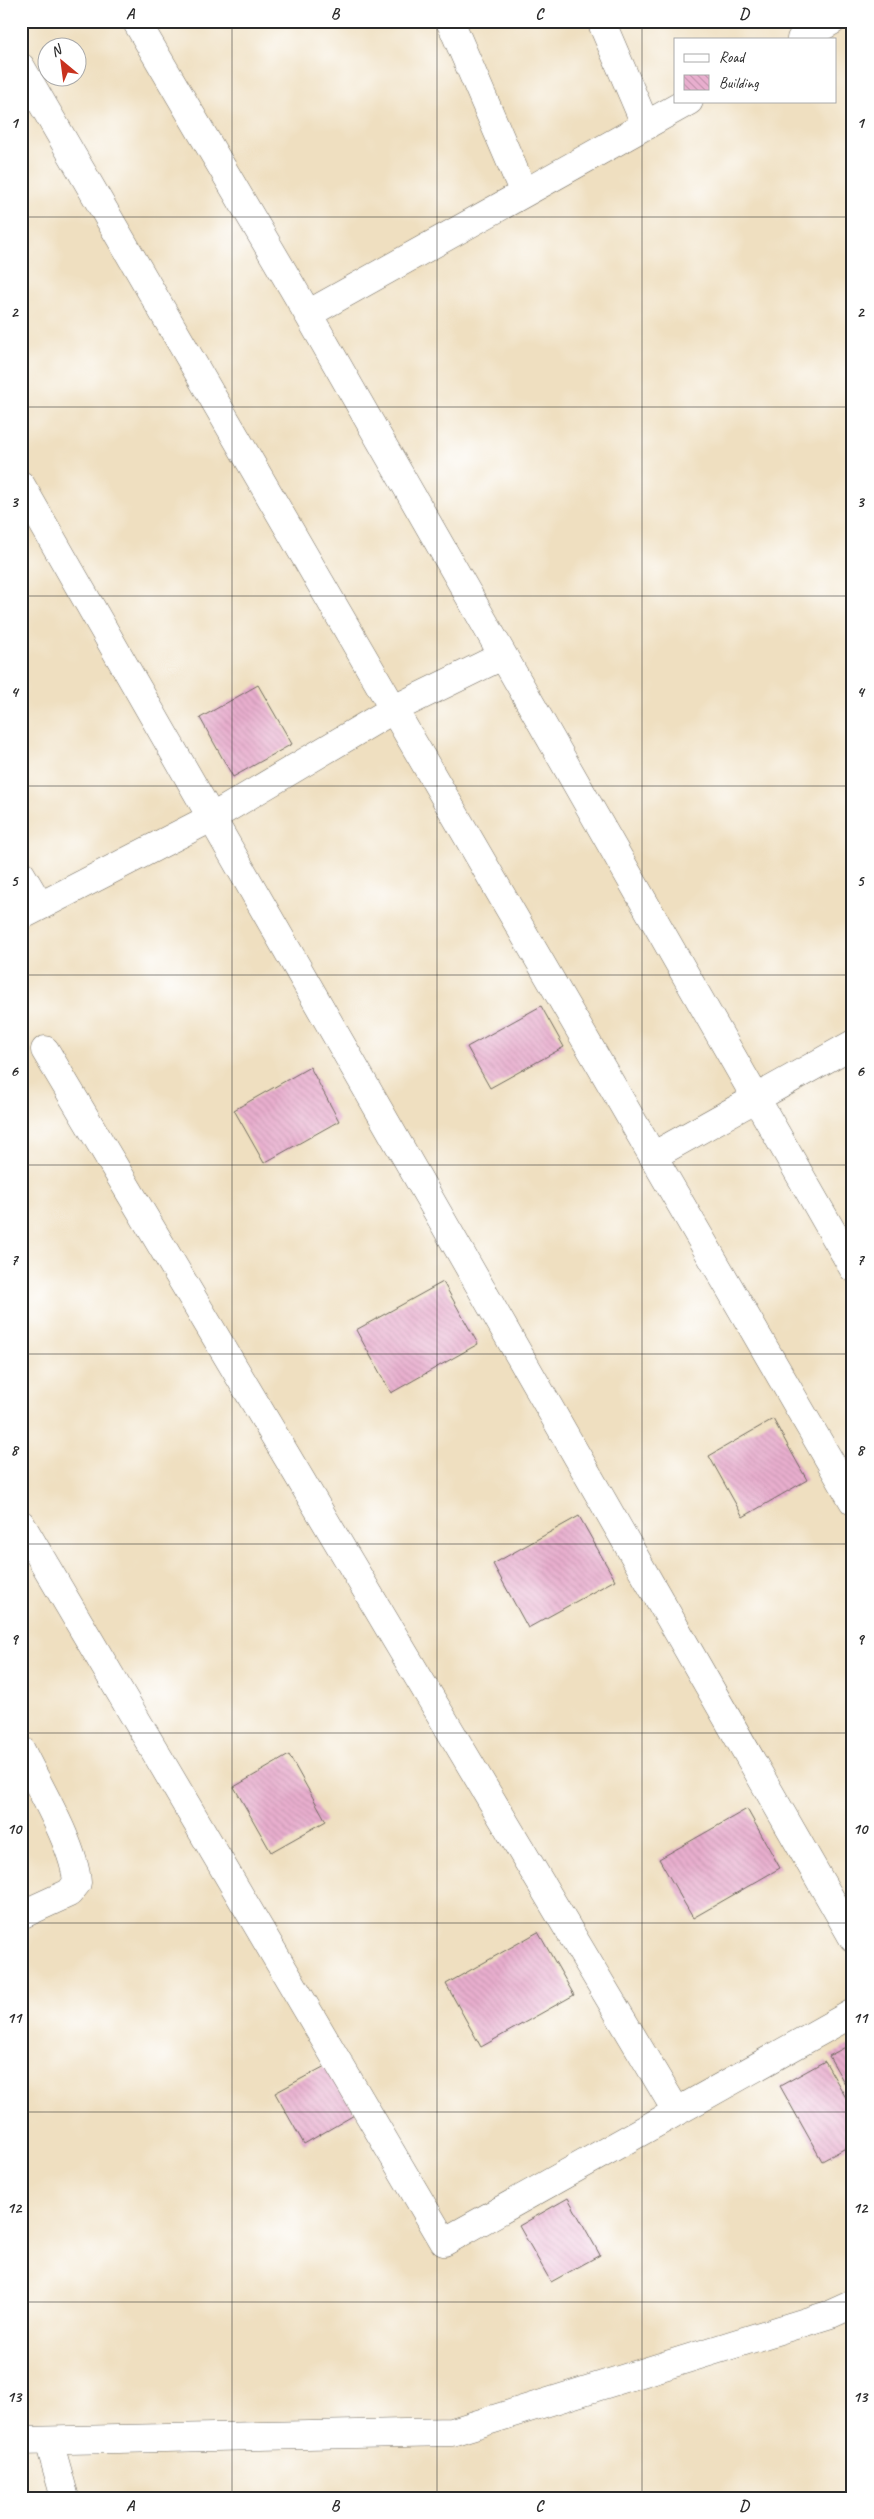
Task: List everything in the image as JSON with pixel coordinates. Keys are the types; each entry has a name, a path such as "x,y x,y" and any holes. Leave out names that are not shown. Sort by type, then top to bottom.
{"street":[{"path":"136,21 308,314 853,1268"},
{"path":"450,21 524,193"},
{"path":"601,21 646,126"},
{"path":"803,38 832,21"},
{"path":"21,67 853,1501"},
{"path":"308,314 687,102"},
{"path":"21,485 853,1938"},
{"path":"21,874 31,911 211,818 394,710 502,656"},
{"path":"653,1156 853,1044"},
{"path":"45,1050 676,2112"},
{"path":"21,1524 444,2242 853,2013"},
{"path":"21,1750 67,1844 76,1869 77,1883 69,1894 21,1915"},
{"path":"21,2441 452,2432 821,2317 853,2304"},
{"path":"49,2441 65,2498"}],"building":[{"path":"258,685 292,744 233,777 200,718"},
{"path":"541,1006 564,1047 490,1088 467,1047"},
{"path":"310,1067 339,1121 264,1163 234,1110"},
{"path":"443,1282 478,1344 391,1393 356,1330"},
{"path":"773,1419 807,1480 743,1517 709,1456"},
{"path":"579,1516 615,1580 528,1628 493,1564"},
{"path":"289,1755 326,1821 271,1852 234,1787"},
{"path":"747,1809 780,1868 693,1918 659,1859"},
{"path":"538,1932 574,1995 481,2047 446,1984"},
{"path":"853,2043 853,2098 829,2056"},
{"path":"825,2061 853,2110 853,2144 822,2161 780,2086"},
{"path":"327,2065 356,2114 304,2144 275,2093"},
{"path":"568,2198 600,2255 551,2282 519,2226"}]}
